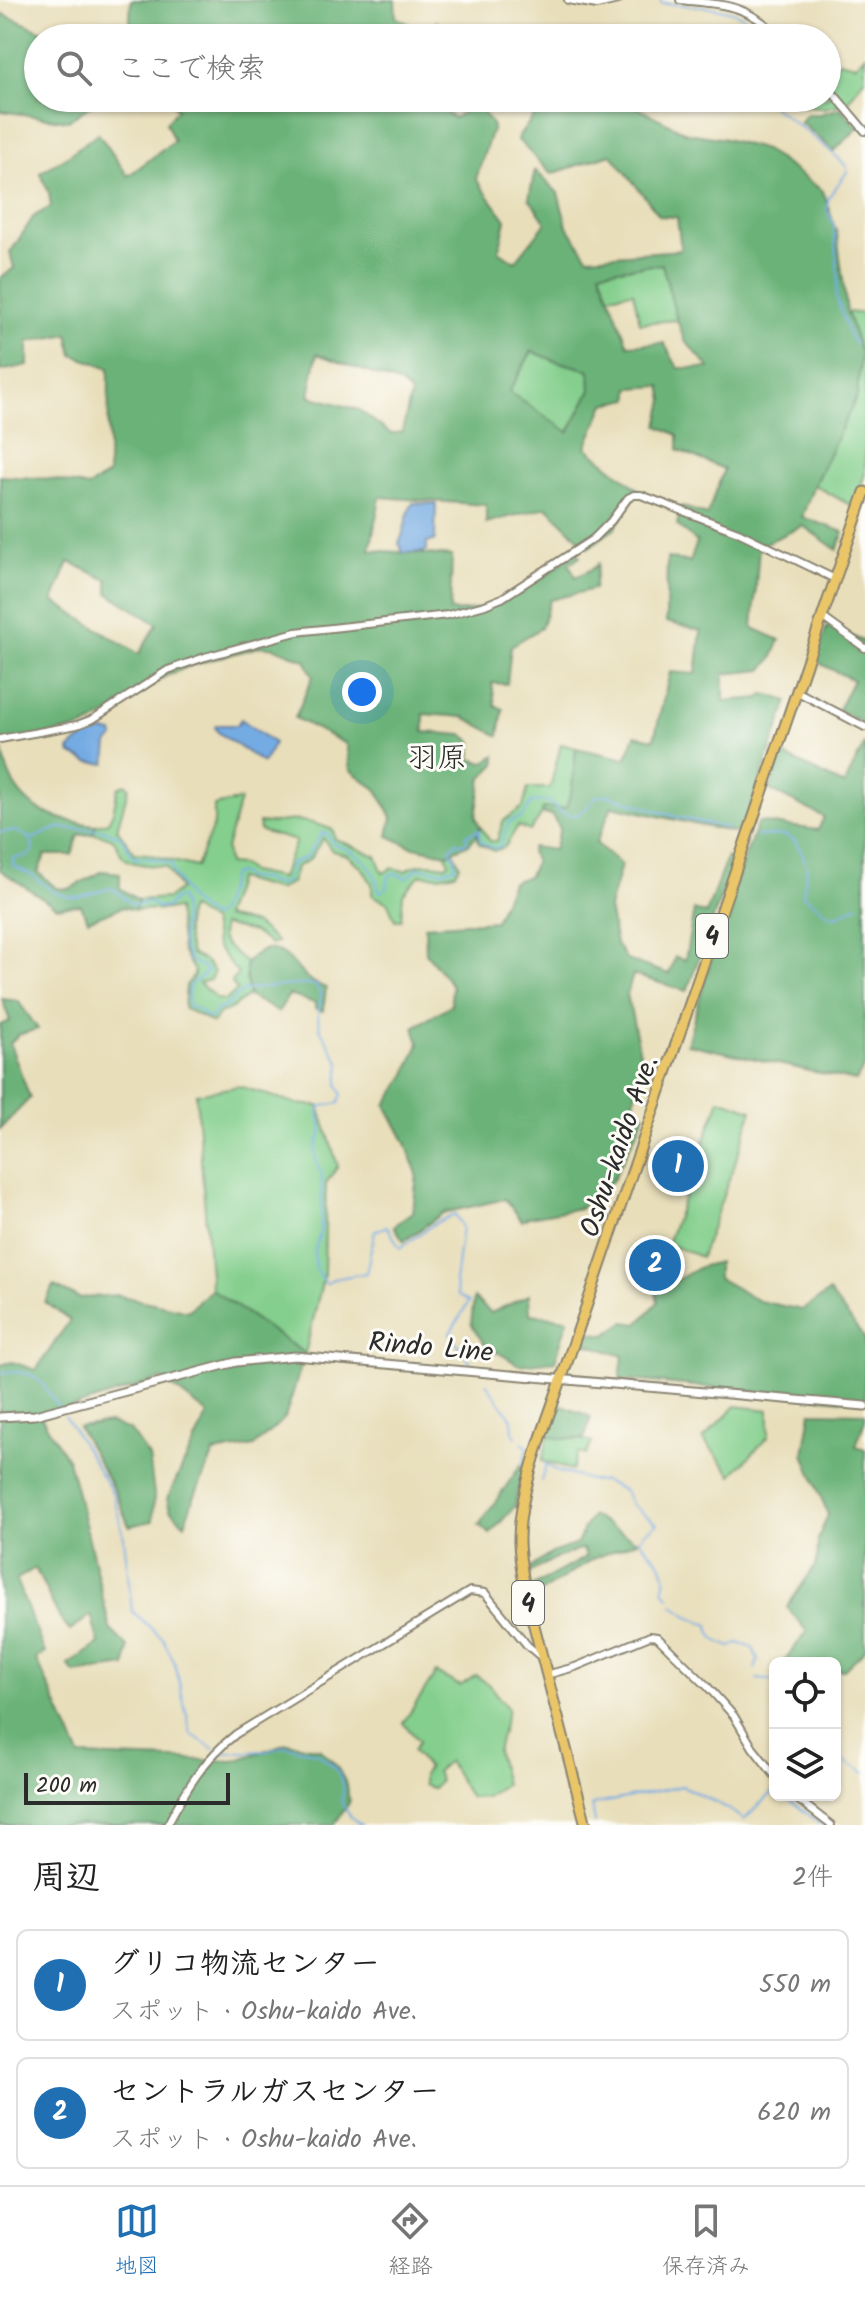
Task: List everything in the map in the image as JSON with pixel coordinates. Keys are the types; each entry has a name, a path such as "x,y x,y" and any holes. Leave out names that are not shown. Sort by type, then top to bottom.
{"highway":[{"name":"Oshu-kaido Ave.","path":"586,1825 526,1595 519,1538 521,1513 561,1380 865,492"}],"street":[{"path":"568,0 597,5 618,0"},
{"path":"680,0 745,10 766,24"},
{"path":"841,103 865,131"},
{"path":"0,739 77,725 93,719 168,670 296,632 448,615 485,605 502,598 593,539 634,495 738,532 835,579"},
{"path":"822,617 865,648"},
{"path":"796,691 865,727"},
{"name":"Rindo Line","path":"0,1417 35,1415 236,1362 272,1357 316,1358 865,1406"},
{"path":"167,1825 188,1785 204,1764 236,1734 470,1591 485,1593 527,1645 541,1657"},
{"path":"546,1675 655,1636 678,1655 734,1716 769,1768"},
{"path":"800,1801 831,1825"}],"green space":[{"path":"131,0 395,0 396,17 408,24 130,24"},
{"path":"0,13 26,24 24,112 81,112 68,121 0,111"},
{"path":"865,54 865,77 847,103 841,104 841,61 856,65"},
{"path":"841,108 858,128 834,151 800,122 807,114 841,112"},
{"path":"175,112 445,112 454,118 464,112 483,112 493,126 476,179 506,220 499,251 515,262 546,223 529,198 535,170 558,193 567,226 588,257 681,250 677,217 660,216 611,154 551,174 517,139 537,112 646,112 687,133 726,139 765,150 823,191 837,234 847,312 861,354 857,396 802,517 844,532 837,550 803,526 759,546 753,628 780,640 772,659 762,670 724,674 724,701 760,698 764,694 788,701 741,834 612,806 596,843 621,865 609,908 616,944 627,960 669,974 675,957 685,960 694,910 706,914 727,857 734,860 687,991 633,975 627,994 641,1058 633,1109 645,1115 613,1180 580,1208 522,1221 505,1199 443,1213 404,1241 394,1226 413,1212 417,1174 406,1143 386,1105 406,1074 419,1044 414,1027 451,1005 452,986 426,953 425,926 495,921 512,882 529,876 535,862 532,847 554,850 560,828 551,815 543,814 543,808 566,808 572,789 576,748 626,759 635,735 654,739 670,672 696,674 701,631 666,622 667,558 690,562 697,542 677,525 681,506 707,515 724,469 678,450 678,435 658,426 664,400 661,386 630,388 630,399 605,404 586,447 639,490 615,528 588,548 547,507 486,523 486,505 380,497 370,550 452,556 450,611 466,611 500,601 577,552 580,556 569,564 576,577 598,564 594,589 550,600 541,628 511,646 507,684 492,683 495,705 503,709 499,736 464,717 424,714 424,732 463,735 473,742 471,759 484,763 496,755 496,764 482,778 476,817 480,826 469,844 446,854 410,846 388,836 392,817 377,790 350,770 346,744 295,718 313,676 305,660 262,646 192,665 166,676 83,728 1,743 9,774 16,787 34,806 69,821 96,825 93,834 79,835 72,855 45,855 38,872 56,888 69,889 103,871 120,873 120,888 138,900 135,910 123,907 88,920 81,905 56,907 0,870 0,476 52,479 88,487 108,475 109,368 73,355 68,334 28,342 28,365 0,371 0,278 14,268 10,253 34,216 51,207 49,193 40,173 98,133 128,176 174,141 166,123","holes":["662,264 685,341 710,368 678,368 664,343 628,345 600,271","532,351 590,370 591,390 569,432 509,392","317,354 401,384 411,394 402,432 391,434 359,410 309,396","69,562 108,580 108,593 157,624 139,654 53,601"]},
{"path":"662,264 677,320 640,323 633,292 609,296 599,271"},
{"path":"847,312 865,314 865,474 854,507 814,485 857,396 861,354"},
{"path":"532,351 590,370 591,390 569,433 508,392"},
{"path":"827,626 865,642 865,724 838,710 853,680 815,661"},
{"path":"865,743 865,1065 856,1081 687,1044 720,932 758,822 818,830 824,817 770,790 781,754 844,785"},
{"path":"561,744 576,748 572,789 566,808 543,808 530,831 518,826 505,847 494,851 479,843 477,835 480,826 490,841 497,841 503,821 523,807 528,788 550,788"},
{"path":"125,784 129,787 117,829 135,853 196,867 214,824 214,806 240,800 226,849 228,864 242,865 251,872 281,878 296,841 260,831 259,823 292,821 310,822 333,830 335,839 376,856 383,873 392,868 405,871 420,864 446,866 449,863 446,854 453,852 460,865 455,873 420,875 403,894 401,920 395,920 388,903 372,895 372,884 363,869 347,855 332,851 323,838 309,860 296,867 292,882 278,890 237,879 224,917 255,924 277,942 270,944 253,932 222,925 221,938 246,963 249,996 221,1012 213,1023 184,1008 186,985 194,976 194,971 182,951 177,909 135,910 138,900 168,898 180,889 166,867 131,862 122,856 110,838 93,834 96,825 108,822 118,788","holes":["190,908 212,922 216,946 238,974 231,982 237,990 226,1000 217,999 199,983 210,980 214,972 205,961 191,954 187,936 186,920"]},
{"path":"266,949 286,956 308,979 326,988 323,1011 315,1009 315,1003 289,995 278,1012 249,996 246,963"},
{"path":"2,999 18,1001 38,1029 18,1035 10,1044 30,1098 0,1129 0,1025 10,1021"},
{"path":"239,1086 297,1104 319,1106 338,1166 326,1183 324,1274 305,1354 211,1289 196,1094"},
{"path":"720,1099 752,1110 701,1257 667,1244"},
{"path":"718,1262 718,1278 759,1301 802,1310 829,1292 865,1339 865,1402 620,1379 623,1356 584,1343 587,1332 606,1335 624,1322 638,1324 658,1302 656,1292 700,1267"},
{"path":"54,1286 79,1298 117,1295 188,1311 211,1289 305,1354 285,1418 254,1446 214,1453 185,1524 170,1510 167,1499 208,1414 162,1379 41,1417 68,1460 110,1629 128,1647 126,1666 74,1673 68,1665 99,1644 91,1615 70,1631 60,1619 35,1568 16,1580 45,1653 36,1658 80,1756 234,1761 287,1743 320,1749 336,1765 347,1785 349,1803 334,1825 0,1825 0,1365 12,1362 36,1370 70,1320 45,1302"},
{"path":"529,1295 530,1314 568,1319 555,1361 519,1365 484,1344 471,1324 474,1298 491,1313"},
{"path":"560,1404 591,1417 584,1439 549,1435"},
{"path":"736,1406 769,1410 769,1436 732,1475 703,1439"},
{"path":"811,1412 865,1413 856,1446 865,1449 865,1650 844,1670 841,1670 841,1657 787,1657 807,1632 787,1607 817,1563 818,1539 828,1515 804,1454"},
{"path":"109,1423 130,1430 149,1457 154,1494 153,1521 129,1526 115,1492 78,1427"},
{"path":"549,1435 592,1442 586,1455 578,1453 572,1470 542,1461"},
{"path":"521,1465 523,1469 515,1506 490,1534 479,1525"},
{"path":"592,1516 637,1541 593,1559 534,1596 533,1586 586,1557 583,1549 558,1557 531,1572 529,1569 552,1553 577,1544"},
{"path":"436,1673 460,1686 476,1675 489,1685 508,1709 497,1751 505,1784 486,1797 470,1798 448,1761 436,1772 440,1781 433,1788 423,1785 423,1775 428,1768 413,1751 419,1741 403,1723"}],"water":[{"path":"413,503 436,504 435,540 427,543 424,552 403,553 399,543"},
{"path":"241,719 274,743 263,763 215,727 237,725"},
{"path":"91,730 113,733 114,737 108,744 106,764 88,762 69,750"}],"waterway":[{"path":"660,0 661,3 729,11 747,19 744,24"},
{"path":"781,112 847,167 847,172 828,198 827,210 834,225 838,278 836,296 855,344"},
{"path":"0,832 17,831 34,838 58,828 103,830 121,837 134,858 172,864 173,872 190,901 212,918 220,911 232,875 239,873 246,878 263,879 278,885 287,881 291,864 306,857 323,832 334,845 351,851 370,867 380,892 387,888 389,876 393,873 407,878 418,868 442,871 455,867 455,858 450,849 457,842 464,844 467,842 466,835 479,830 482,842 495,848 500,846 509,822 522,817 532,802 547,801 562,812 574,815 585,810 597,796 608,795 677,817 728,828"},
{"path":"757,836 784,835 795,841 807,868 803,895 830,915 836,916 859,905"},
{"path":"29,838 32,852 13,858 13,866 54,892 78,897 111,888 132,904 148,902 158,907 167,907 179,897 183,910 184,949 189,959 207,972 189,987 188,1006 206,1017 212,1017 217,1009 244,991 316,985 321,995 320,1029 340,1063 338,1085 342,1094 339,1103 322,1106 319,1111 322,1132 315,1149 316,1162 322,1174 321,1229 314,1254 316,1269 326,1284 333,1279 366,1273 375,1231 387,1226 400,1248 435,1223 455,1214 462,1227 455,1282 457,1295 469,1302 450,1333 471,1363"},
{"path":"0,1373 30,1374 41,1382 58,1407"},
{"path":"486,1383 512,1419 516,1437"},
{"path":"65,1416 113,1494 124,1538 132,1611 163,1639 175,1664 191,1734 214,1749"},
{"path":"522,1442 527,1447 524,1465"},
{"path":"541,1481 546,1464 556,1471 603,1481 625,1491 631,1504 657,1524 639,1540 663,1568 663,1590 669,1597"},
{"path":"673,1605 709,1625 711,1634 719,1642 731,1647 738,1643 753,1648 758,1660 755,1669"},
{"path":"757,1679 769,1680"},
{"path":"222,1753 268,1751 286,1746 317,1753 338,1772 344,1788 341,1802 361,1825"},
{"path":"841,1759 865,1773"},
{"path":"595,1823 592,1805 682,1786 744,1820 769,1795"},
{"path":"791,1801 822,1825"}],"place":[{"name":"グリコ物流センター","path":"678,1166"},
{"name":"セントラルガスセンター","path":"655,1265"}],"district":[{"name":"羽原","path":"437,757"}]}
